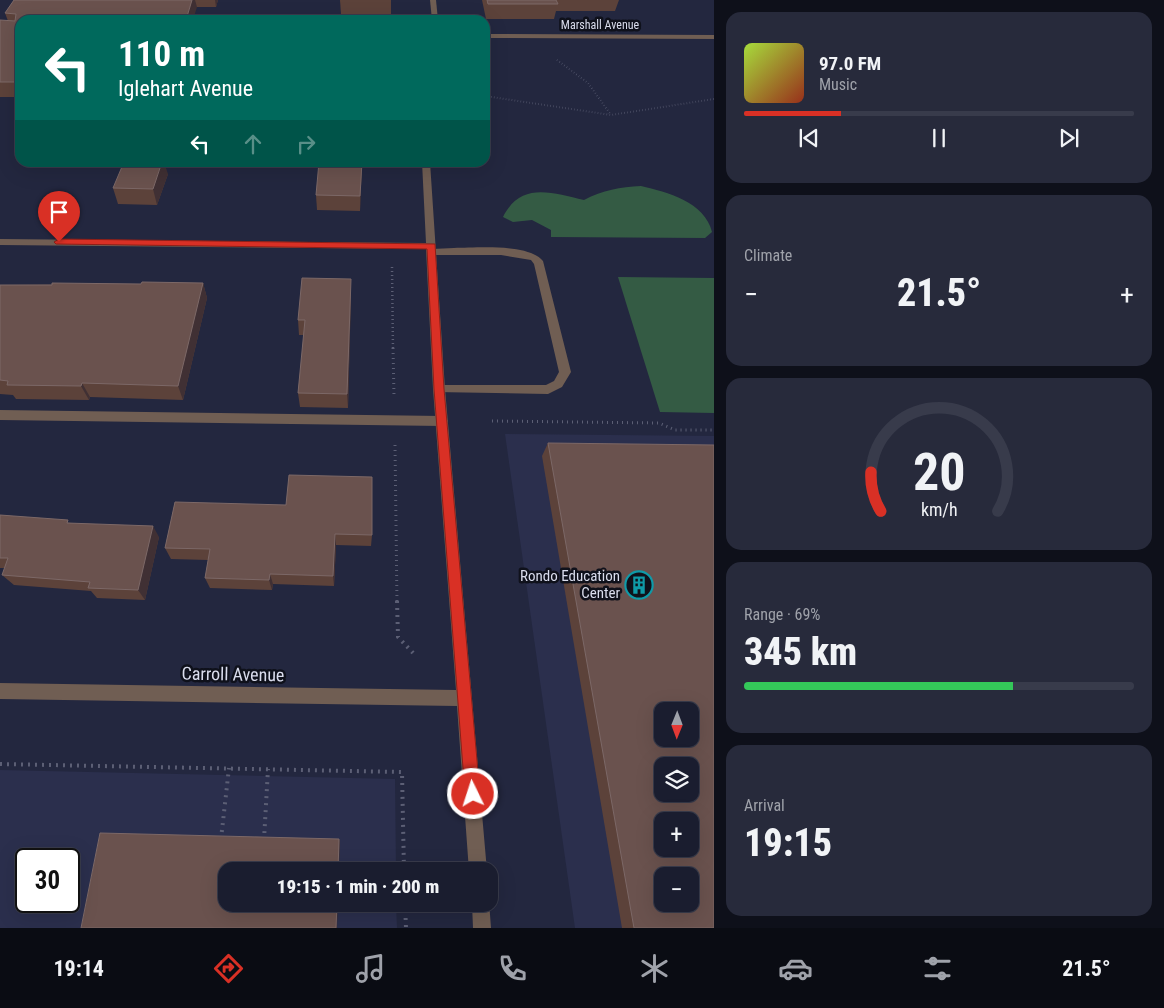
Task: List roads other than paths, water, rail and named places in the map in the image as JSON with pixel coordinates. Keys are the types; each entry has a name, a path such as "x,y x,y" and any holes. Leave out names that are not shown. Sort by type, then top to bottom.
{"street":[{"path":"433,0 434,15"},
{"name":"Marshall Avenue","path":"490,36 714,37"},
{"path":"426,167 439,389 477,862"},
{"path":"0,242 432,249 520,254 534,257 539,263 564,372 558,384 548,390 439,389"},
{"path":"0,415 442,421"},
{"name":"Carroll Avenue","path":"0,691 465,698"},
{"path":"481,912 482,928"}],"place":[{"name":"Rondo Education Center","path":"639,585"}]}
